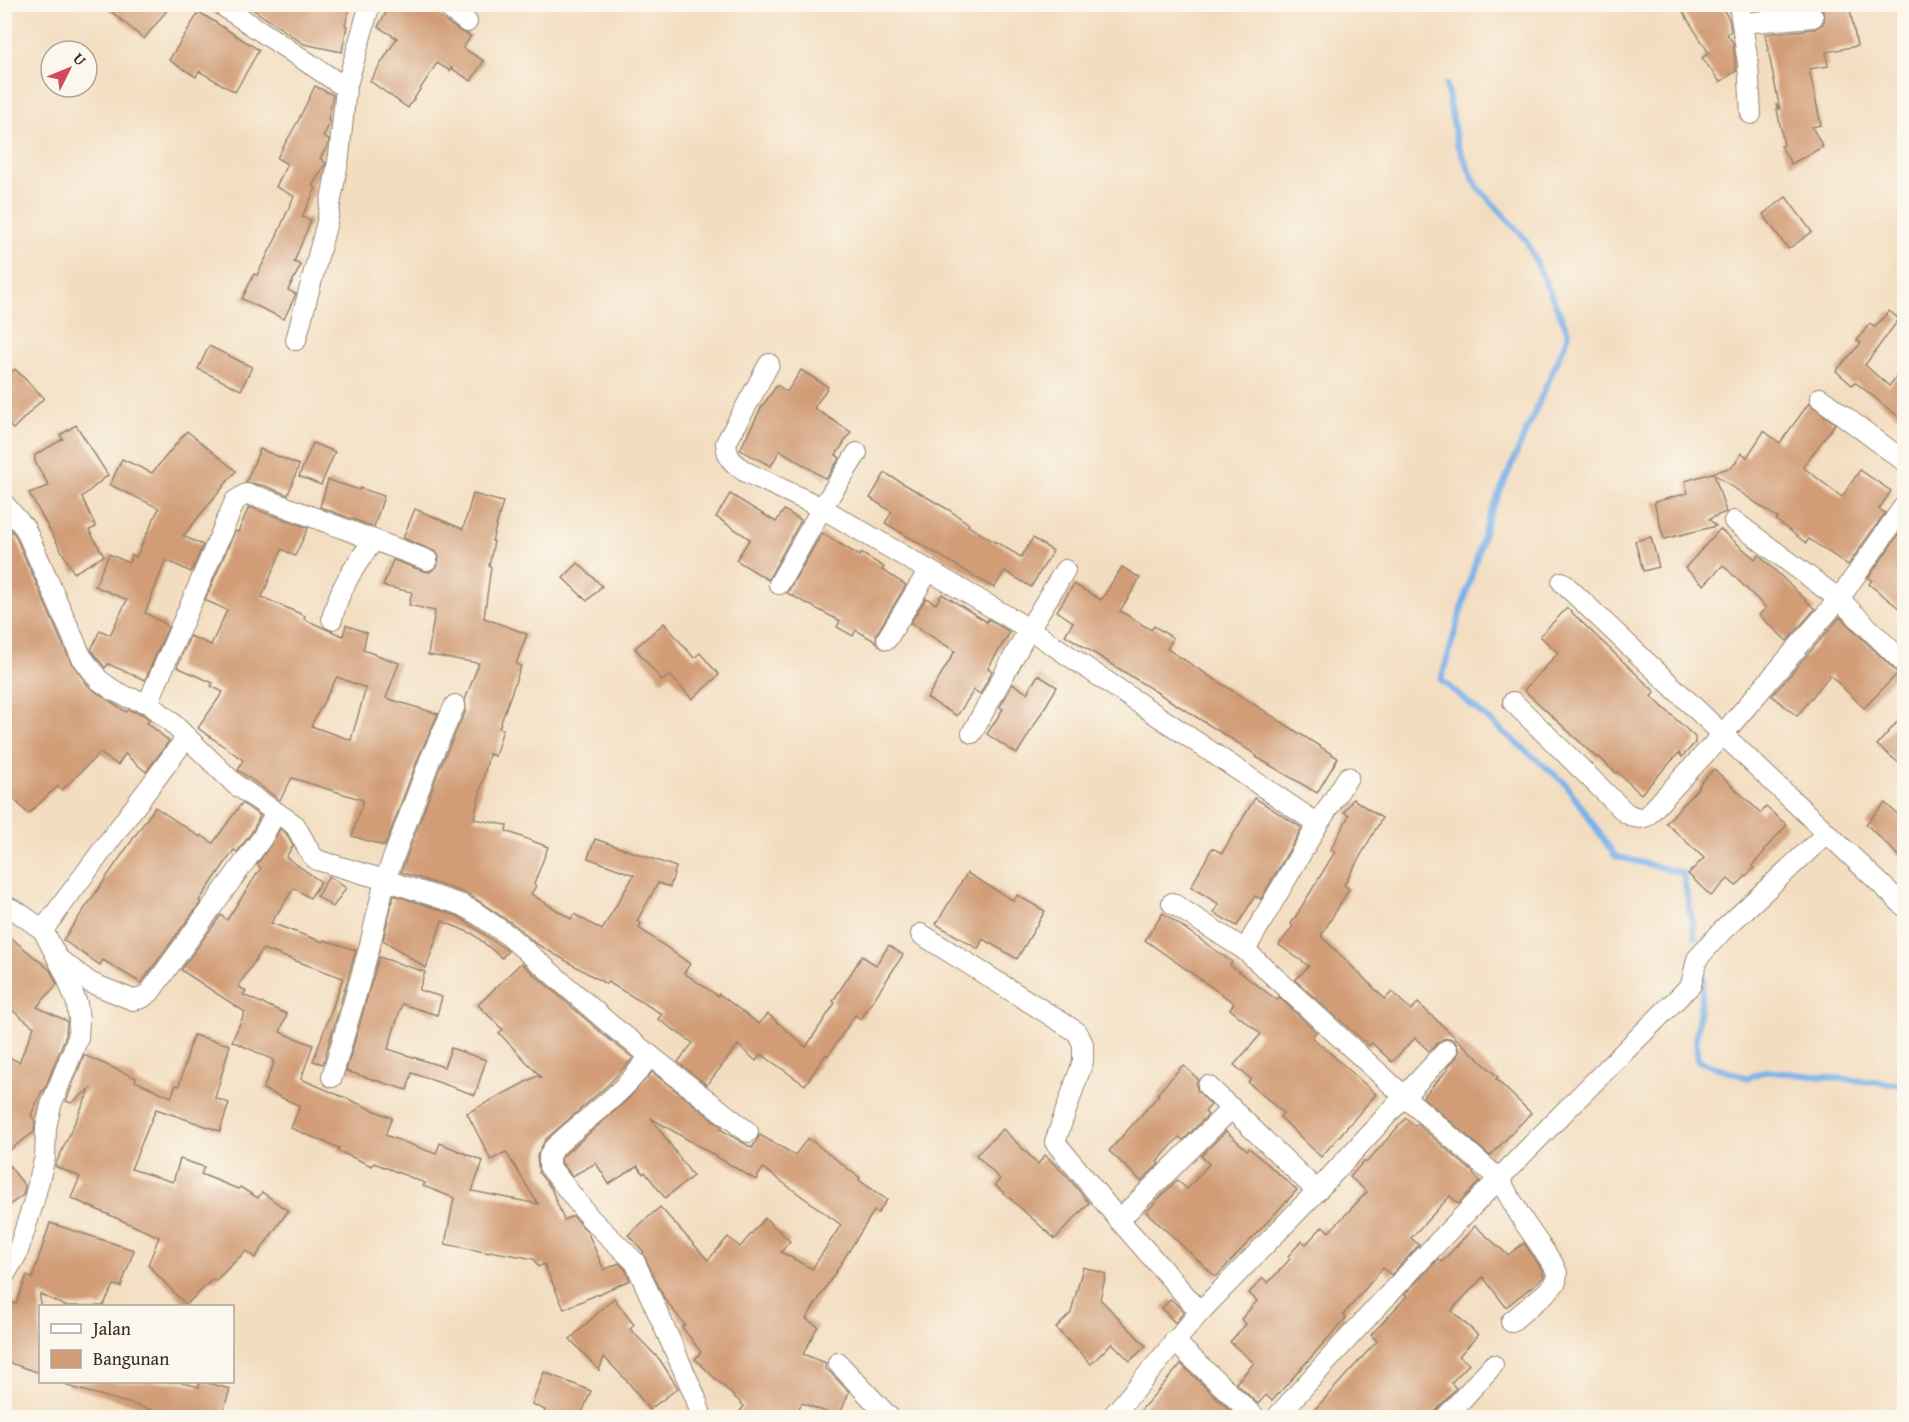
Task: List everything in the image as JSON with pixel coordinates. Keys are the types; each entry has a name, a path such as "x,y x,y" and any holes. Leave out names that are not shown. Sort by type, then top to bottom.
{"street":[{"path":"220,4 346,88"},
{"path":"296,340 327,222 339,156 346,88 370,4"},
{"path":"444,4 467,22"},
{"path":"1751,114 1748,63 1740,14 1812,17"},
{"path":"769,364 726,443 726,454 733,463 744,471 822,508 1029,629 1317,824"},
{"path":"1820,398 1905,461"},
{"path":"779,584 822,508 857,453"},
{"path":"148,703 235,501 246,494 427,560"},
{"path":"4,504 25,528 81,656 99,680 127,698 148,703 169,720 236,785 295,825 311,854 317,860 473,910 509,936 612,1026 748,1132"},
{"path":"1513,702 1626,813 1635,818 1647,816 1723,734 1839,599 1905,506"},
{"path":"1734,521 1839,599 1905,663"},
{"path":"332,619 342,587 355,564 374,540"},
{"path":"887,639 929,570"},
{"path":"972,733 1029,629 1065,570"},
{"path":"1562,582 1905,906"},
{"path":"332,1077 369,949 385,880 430,760 455,705"},
{"path":"43,930 186,738"},
{"path":"1245,950 1317,824 1348,777"},
{"path":"58,958 91,982 133,1000 142,998 150,992 262,838 276,812"},
{"path":"1276,1418 1357,1326 1691,985 1697,959 1722,931 1827,833"},
{"path":"1172,903 1245,950 1405,1097 1499,1179 1557,1273 1556,1282 1548,1291 1510,1322"},
{"path":"4,905 43,930 58,958 77,1004 79,1020 78,1038 51,1105 46,1128 45,1157 30,1214 17,1254 4,1276"},
{"path":"921,934 1077,1032 1083,1044 1083,1061 1055,1142 1119,1220 1200,1312"},
{"path":"1111,1418 1200,1312 1317,1191 1447,1050"},
{"path":"650,1055 640,1071 604,1106 553,1149 549,1156 549,1166 590,1218 635,1262 691,1387 702,1418"},
{"path":"1208,1086 1317,1191"},
{"path":"1119,1220 1232,1108"},
{"path":"1174,1341 1257,1418"},
{"path":"838,1363 890,1418"},
{"path":"1445,1418 1493,1365"}],"building":[{"path":"102,4 172,4 144,39"},
{"path":"245,4 351,4 345,25 347,26 342,52 304,44"},
{"path":"399,4 420,4 471,36 463,48 484,61 471,81 451,68 450,71 437,63 408,108 370,81 397,38 378,27 388,9 394,12"},
{"path":"1678,4 1720,4 1729,19 1731,31 1727,34 1733,43 1736,71 1720,82 1702,58 1709,53"},
{"path":"1773,4 1849,4 1857,46 1826,52 1828,66 1809,69 1821,125 1812,127 1823,147 1791,164 1781,146 1784,145 1776,104 1780,110 1765,34 1815,29 1824,23 1825,15 1818,6 1774,8"},
{"path":"199,12 259,50 235,92 199,71 196,77 169,60"},
{"path":"315,86 333,95 328,120 330,122 323,137 329,140 328,145 320,158 326,163 312,186 316,188 302,217 311,220 294,262 301,265 288,290 296,294 284,319 242,299 275,240 294,196 276,187 287,164 277,158"},
{"path":"1786,197 1812,232 1788,249 1763,214"},
{"path":"1889,311 1899,319 1865,365 1889,386 1905,366 1905,422 1855,382 1852,385 1836,371 1861,343 1857,341 1869,324 1875,327"},
{"path":"209,346 252,367 241,390 198,369"},
{"path":"15,369 44,398 13,429 4,421 4,380"},
{"path":"801,370 828,387 814,408 851,432 836,455 840,458 826,479 780,450 771,466 740,450 761,408 777,385 787,392"},
{"path":"1809,403 1835,424 1803,467 1842,497 1860,470 1891,491 1879,509 1885,513 1848,565 1809,539 1806,543 1776,520 1778,518 1714,474 1726,512 1709,519 1716,526 1664,539 1654,502 1688,493 1685,481 1732,467 1742,453 1747,457 1764,431 1780,443"},
{"path":"76,425 108,475 82,497 96,527 89,530 104,556 74,573 29,493 49,486 35,462 35,455 63,439 60,435"},
{"path":"187,431 236,471 183,536 203,545 191,572 166,560 145,613 168,627 145,680 108,664 105,668 91,650 100,630 110,635 127,600 95,586 109,554 129,563 132,555 136,557 159,508 110,485 122,459 152,473"},
{"path":"313,443 335,452 321,485 299,476"},
{"path":"260,449 299,465 288,495 246,482"},
{"path":"885,473 949,510 969,524 968,526 1021,557 1033,538 1053,551 1031,587 1005,571 994,588 885,523 892,512 870,498"},
{"path":"328,480 384,496 374,527 320,507"},
{"path":"473,494 503,502 492,541 494,541 484,618 527,634 516,664 521,666 499,728 503,729 495,756 489,754 474,819 507,825 506,831 548,847 534,884 536,886 531,894 571,919 574,914 602,930 634,875 588,858 595,839 676,867 670,887 658,883 637,921 641,923 639,928 690,964 684,973 718,996 719,994 759,1024 768,1014 806,1047 862,956 876,965 889,945 903,955 861,1019 855,1015 828,1056 826,1054 805,1085 761,1054 756,1061 738,1045 707,1085 678,1062 693,1043 658,1019 662,1014 535,943 516,926 468,894 401,872 441,765 466,710 465,700 479,663 428,655 435,611 409,605 412,592 383,586 393,560 430,572 438,565 439,557 436,552 403,538 415,509 463,529"},
{"path":"730,494 776,522 784,510 801,520 768,580 736,560 750,539 716,517"},
{"path":"249,507 308,528 295,556 282,549 262,597 343,636 346,625 367,633 363,650 399,663 386,698 438,714 419,756 385,846 352,836 363,800 292,778 280,800 238,770 243,760 198,728 223,692 211,686 213,683 177,667 190,636 211,645 227,610 205,600 235,531 238,532","holes":["337,677 366,688 351,740 311,726"]},
{"path":"4,523 15,535 70,661 89,687 126,712 128,710 142,714 150,720 147,723 169,741 146,772 125,754 118,765 100,753 62,790 58,786 28,814 4,788"},
{"path":"1904,527 1905,613 1869,584 1872,580 1868,578"},
{"path":"1720,529 1755,559 1759,555 1815,609 1787,641 1759,615 1766,608 1723,565 1704,585 1685,568"},
{"path":"822,533 860,556 861,553 884,567 882,570 906,585 877,633 876,642 856,630 853,636 837,627 840,621 787,593"},
{"path":"1651,537 1659,567 1643,571 1635,541"},
{"path":"578,563 602,586 587,601 563,578"},
{"path":"1122,567 1140,578 1120,611 1151,630 1154,626 1173,638 1167,649 1338,758 1317,793 1256,757 1238,743 1065,635 1073,622 1057,611 1074,584 1101,600"},
{"path":"942,594 987,622 988,619 1010,632 988,668 992,671 980,694 974,690 957,716 927,698 955,651 910,623 926,598 936,604"},
{"path":"1567,608 1655,692 1651,696 1695,737 1695,743 1682,757 1679,753 1641,794 1599,757 1597,758 1524,690 1558,653 1540,636"},
{"path":"1840,617 1898,673 1864,708 1830,675 1797,716 1772,696"},
{"path":"664,623 694,658 700,653 719,675 692,699 670,675 662,681 635,648"},
{"path":"1038,675 1057,687 1017,754 987,734 1003,709 1000,707 1013,684 1027,693"},
{"path":"1905,713 1905,768 1877,745"},
{"path":"1714,769 1761,813 1766,807 1787,825 1764,850 1752,866 1754,868 1736,886 1728,879 1711,896 1688,874 1704,858 1666,823"},
{"path":"1255,798 1302,828 1261,899 1255,896 1237,926 1214,913 1219,904 1191,887 1212,848 1222,853"},
{"path":"1353,799 1382,818 1344,885 1349,889 1321,936 1385,999 1392,992 1411,1010 1418,1003 1498,1077 1496,1079 1531,1113 1490,1156 1423,1097 1456,1058 1459,1052 1456,1042 1450,1038 1443,1039 1429,1051 1415,1038 1392,1062 1372,1043 1369,1046 1295,980 1309,966 1279,945 1293,926 1291,924 1335,852 1331,849 1349,815 1344,812"},
{"path":"242,803 260,816 252,832 237,852 234,850 199,901 201,902 141,983 103,960 100,965 63,940 155,807 213,843"},
{"path":"1885,803 1905,821 1905,862 1866,824"},
{"path":"280,829 286,833 293,846 286,857 321,882 310,898 294,888 271,923 323,942 324,940 356,950 323,1064 313,1061 343,978 263,949 238,986 246,991 243,995 287,1014 280,1032 313,1045 301,1079 392,1118 385,1135 436,1154 440,1143 483,1161 472,1191 538,1204 506,1152 491,1160 467,1113 537,1076 542,1078 499,1033 503,1030 478,1005 521,963 633,1058 608,1085 545,1140 537,1156 539,1173 551,1188 564,1220 573,1216 587,1231 604,1270 619,1263 630,1280 564,1309 544,1264 538,1267 534,1259 445,1244 454,1198 423,1186 425,1183 374,1163 372,1166 338,1151 339,1148 291,1128 300,1106 263,1089 274,1060 232,1041 245,1012 181,970 221,915 227,920 261,868 257,865"},
{"path":"967,873 1014,901 1017,895 1045,911 1017,959 983,939 978,949 936,924"},
{"path":"329,876 346,888 333,907 317,896"},
{"path":"394,895 457,916 508,951 502,958 473,934 442,921 426,968 383,940"},
{"path":"1163,913 1232,962 1230,965 1277,1000 1279,997 1316,1032 1312,1037 1376,1094 1321,1157 1280,1117 1283,1113 1248,1082 1251,1079 1234,1065 1261,1034 1230,1009 1234,1003 1145,940"},
{"path":"4,932 50,970 57,984 37,1007 67,1021 66,1035 44,1091 31,1115 35,1121 34,1132 4,1154 4,1055 19,1062 34,1027 4,1004"},
{"path":"379,957 425,972 419,990 442,997 437,1015 402,1004 388,1049 444,1067 451,1048 486,1060 475,1095 412,1073 407,1090 346,1071"},
{"path":"193,1035 230,1045 215,1098 229,1103 220,1131 156,1109 131,1169 173,1182 180,1159 204,1167 201,1174 238,1189 240,1187 258,1198 262,1192 288,1211 255,1258 246,1251 186,1305 148,1265 159,1237 71,1198 80,1177 55,1166 90,1089 71,1103 66,1101 84,1055 136,1078 135,1081 171,1097 176,1085 179,1086"},
{"path":"1183,1065 1198,1079 1197,1090 1211,1105 1205,1112 1208,1115 1183,1140 1179,1137 1157,1162 1159,1164 1141,1181 1109,1151"},
{"path":"652,1072 722,1127 720,1129 752,1148 760,1135 795,1155 808,1138 887,1200 878,1213 874,1211 806,1319 818,1326 803,1354 826,1363 825,1369 849,1392 839,1417 802,1403 793,1418 736,1418 744,1406 695,1359 701,1352 682,1327 685,1325 664,1298 644,1252 628,1235 660,1207 708,1260 728,1237 740,1247 765,1218 790,1241 781,1252 812,1269 841,1225 763,1168 756,1180 651,1118 693,1176 665,1198 638,1166 609,1184 596,1163 572,1176 561,1162 562,1157 625,1102"},
{"path":"1406,1118 1415,1126 1417,1124 1474,1173 1480,1181 1458,1204 1450,1196 1411,1238 1419,1245 1391,1275 1383,1268 1343,1315 1346,1318 1272,1401 1266,1395 1258,1404 1236,1383 1254,1363 1230,1342 1246,1324 1241,1319 1257,1301 1249,1293 1263,1278 1268,1283 1290,1259 1288,1256 1302,1241 1306,1244 1323,1226 1329,1232 1367,1192 1350,1177 1364,1161 1366,1163"},
{"path":"1003,1129 1038,1164 1045,1155 1066,1175 1089,1203 1055,1239 995,1185 1000,1179 976,1155"},
{"path":"1226,1131 1297,1190 1216,1277 1146,1212 1177,1180 1187,1189 1209,1164 1201,1156"},
{"path":"4,1159 25,1186 23,1195 4,1209"},
{"path":"50,1223 134,1250 121,1287 114,1285 104,1305 63,1305 40,1294 39,1373 4,1361 4,1300 16,1304 27,1275 32,1279"},
{"path":"1475,1226 1508,1255 1524,1243 1542,1270 1544,1277 1506,1307 1483,1277 1453,1309 1452,1311 1478,1335 1459,1356 1469,1364 1451,1383 1456,1388 1430,1418 1307,1418 1377,1341 1371,1335 1407,1296 1405,1294 1438,1259 1442,1262"},
{"path":"1083,1267 1106,1274 1100,1299 1146,1346 1130,1361 1112,1343 1091,1364 1056,1328 1071,1313"},
{"path":"614,1298 634,1325 630,1329 660,1360 678,1388 649,1410 629,1383 604,1357 599,1370 570,1339"},
{"path":"1171,1299 1184,1312 1175,1323 1162,1308"},
{"path":"1181,1364 1238,1418 1134,1418"},
{"path":"544,1372 591,1391 580,1418 543,1418 545,1410 532,1404"},
{"path":"68,1383 184,1383 199,1387 200,1383 208,1383 230,1389 221,1418 181,1418 67,1386"}],"waterway":[{"path":"1446,84 1457,144 1477,186 1526,240 1569,334 1488,519 1441,680 1565,783 1615,856 1683,873 1695,937"},
{"path":"1704,977 1696,1038 1698,1061 1748,1078 1764,1071 1904,1085"}]}
